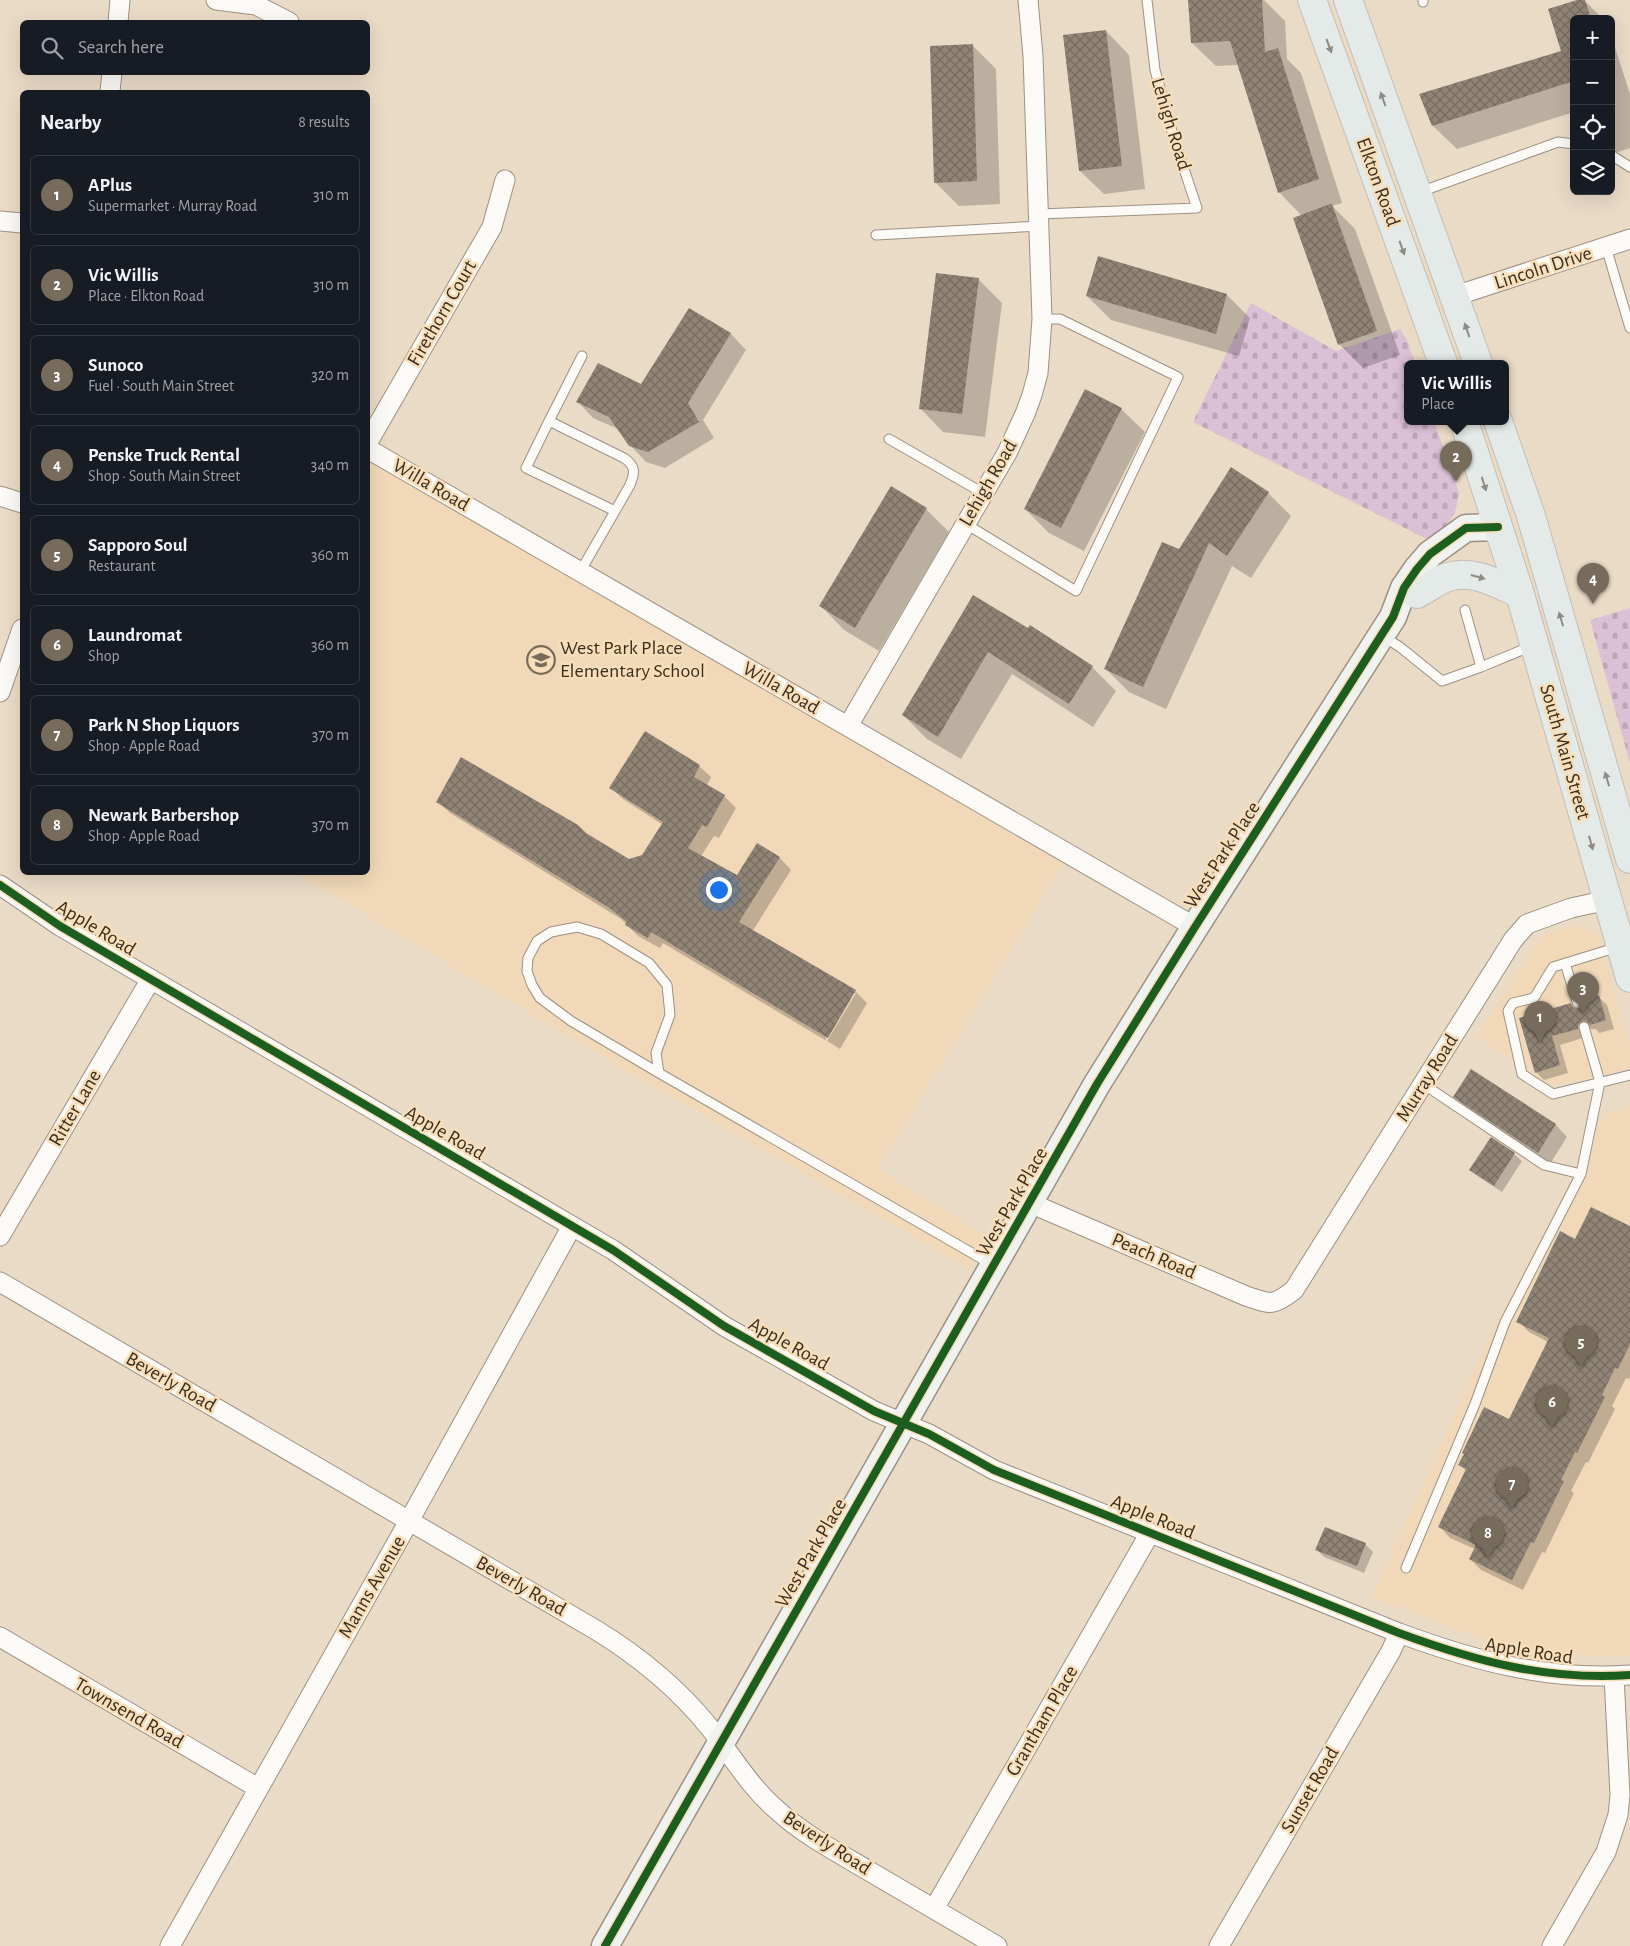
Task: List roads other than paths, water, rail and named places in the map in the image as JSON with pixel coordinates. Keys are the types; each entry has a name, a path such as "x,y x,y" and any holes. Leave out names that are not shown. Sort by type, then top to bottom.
{"main road":[{"name":"Elkton Road","path":"1312,0 1442,360"},
{"name":"Elkton Road","path":"1348,0 1477,360"},
{"path":"1465,425 1498,527"},
{"path":"1499,425 1531,516"},
{"name":"South Main Street","path":"1531,516 1629,849"},
{"name":"South Main Street","path":"1498,527 1520,594 1630,978"},
{"path":"1417,594 1447,577 1464,574 1478,576 1520,594"}],"street":[{"path":"118,20 120,0"},
{"path":"216,0 256,5 286,20"},
{"name":"Lehigh Road","path":"848,726 1007,453 1026,414 1038,373 1042,319 1032,36 1028,0"},
{"path":"110,90 112,75"},
{"name":"Firethorn Court","path":"370,439 492,227 505,180"},
{"path":"0,221 20,223"},
{"name":"Lincoln Drive","path":"1455,296 1630,239"},
{"name":"Willa Road","path":"370,450 1195,927"},
{"path":"0,496 20,503"},
{"name":"West Park Place","path":"1387,626 1442,564 1498,527 1531,516"},
{"name":"West Park Place","path":"605,1946 1098,1084 1195,927 1387,626 1404,588 1430,554 1466,528 1498,527"},
{"path":"0,692 20,635"},
{"name":"Apple Road","path":"0,885 60,926 614,1250 724,1326 874,1410 929,1434 994,1470 1398,1633 1479,1660 1558,1674 1622,1676"},
{"name":"Murray Road","path":"1279,1302 1294,1290 1513,940 1527,924 1571,908 1608,900"},
{"name":"Ritter Lane","path":"0,1236 150,979"},
{"name":"Peach Road","path":"1030,1203 1246,1296 1270,1303 1279,1302"},
{"name":"Manns Avenue","path":"170,1946 572,1226"},
{"name":"Beverly Road","path":"0,1282 634,1654 682,1695 762,1795 791,1822 837,1852 996,1946"},
{"name":"Grantham Place","path":"934,1909 1150,1533"},
{"name":"Sunset Road","path":"1219,1946 1391,1651 1398,1633"},
{"name":"Townsend Road","path":"0,1637 258,1788"},
{"path":"1552,1946 1606,1852 1618,1815 1622,1676"}],"lane":[{"name":"Lehigh Road","path":"1039,220 1197,208 1174,139 1155,70 1147,0"},
{"path":"1417,193 1558,142 1570,144"},
{"path":"1615,158 1630,167"},
{"path":"876,234 1039,220"},
{"path":"1606,247 1630,328"},
{"path":"966,524 1076,591 1178,377 1060,319 1042,319"},
{"path":"582,356 526,468 615,511"},
{"path":"549,421 624,458 633,466 634,471 630,485 580,572"},
{"path":"889,439 983,493"},
{"path":"1465,610 1481,667"},
{"path":"1387,626 1400,647 1442,681 1534,645"},
{"path":"659,1073 656,1053 670,1015 667,986 650,963 601,934 577,926 551,932 537,941 528,958 527,971 532,985 540,998 571,1021 659,1073 994,1266"},
{"path":"1621,946 1554,967 1534,998 1513,1002 1508,1011 1522,1074 1553,1094 1630,1075"},
{"path":"1565,963 1576,1002"},
{"path":"1406,1568 1475,1404 1505,1322 1581,1174 1600,1082 1584,1027"},
{"path":"1423,1084 1544,1165 1581,1174"}],"place":[{"name":"Vic Willis","path":"1456,482"},
{"name":"Penske Truck Rental","path":"1593,604"},
{"name":"West Park Place Elementary School","path":"541,660"},
{"name":"Sunoco","path":"1583,1013"},
{"name":"APlus","path":"1540,1042"},
{"name":"Sapporo Soul","path":"1581,1367"},
{"name":"Laundromat","path":"1552,1427"},
{"name":"Park N Shop Liquors","path":"1512,1509"},
{"name":"Newark Barbershop","path":"1488,1558"}]}
